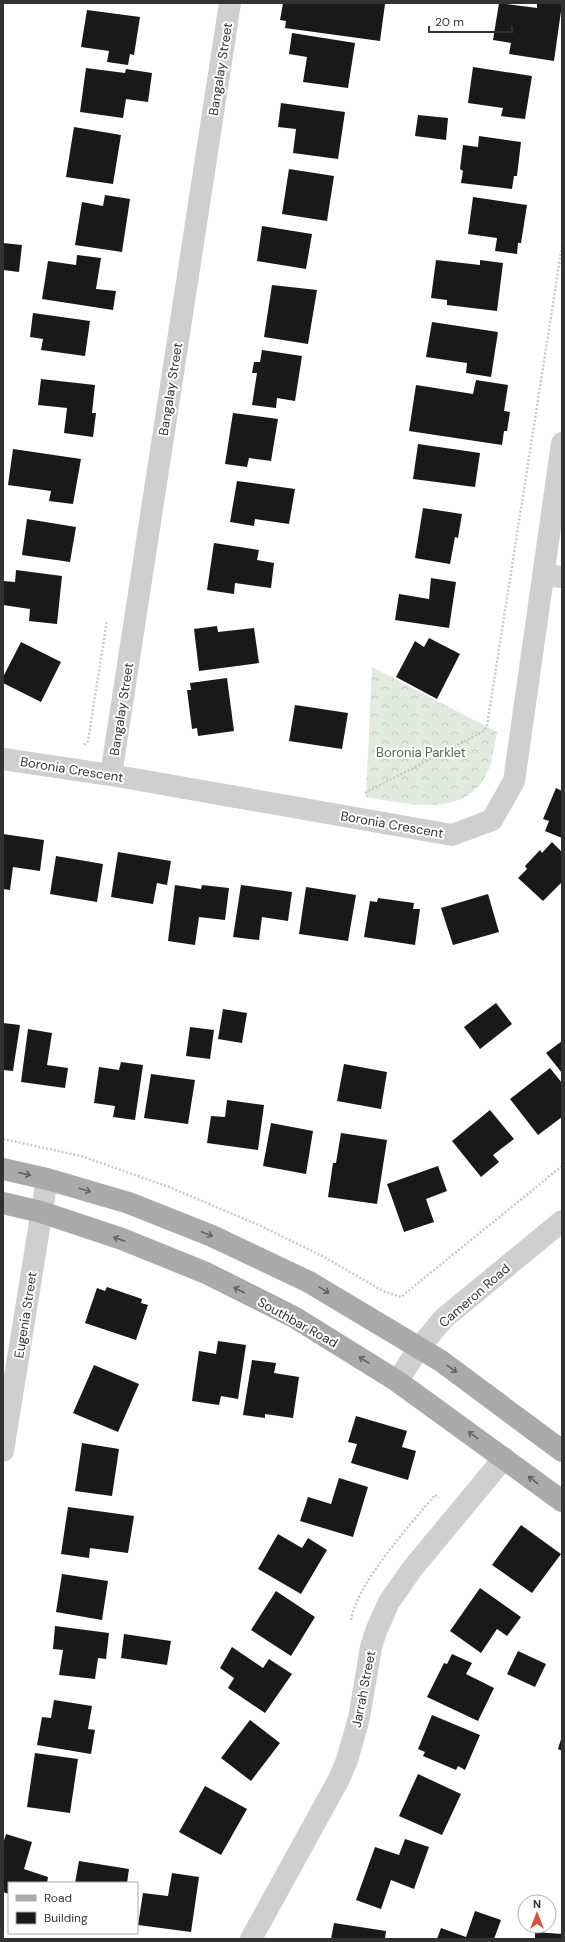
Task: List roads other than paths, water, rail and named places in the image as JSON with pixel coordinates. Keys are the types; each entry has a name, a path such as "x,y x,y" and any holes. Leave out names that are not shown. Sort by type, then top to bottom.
{"main road":[{"path":"3,1169 47,1179 129,1203 212,1236 309,1282 420,1347 562,1451"},
{"name":"Southbar Road","path":"3,1203 41,1212 122,1239 206,1273 294,1317 397,1381 562,1501"}],"street":[{"name":"Bangalay Street","path":"111,775 230,3"},
{"name":"Boronia Crescent","path":"3,759 111,775 452,835 492,820 514,781 552,576 562,443"},
{"name":"Eugenia Street","path":"3,1450 47,1179"},
{"name":"Cameron Road","path":"397,1381 420,1347 443,1320 562,1221"},
{"name":"Jarrah Street","path":"251,1939 339,1779 347,1760 359,1718 371,1647 376,1631 389,1602 412,1569 504,1458"}],"park label":[{"name":"Boronia Parklet","path":"421,752"}]}
